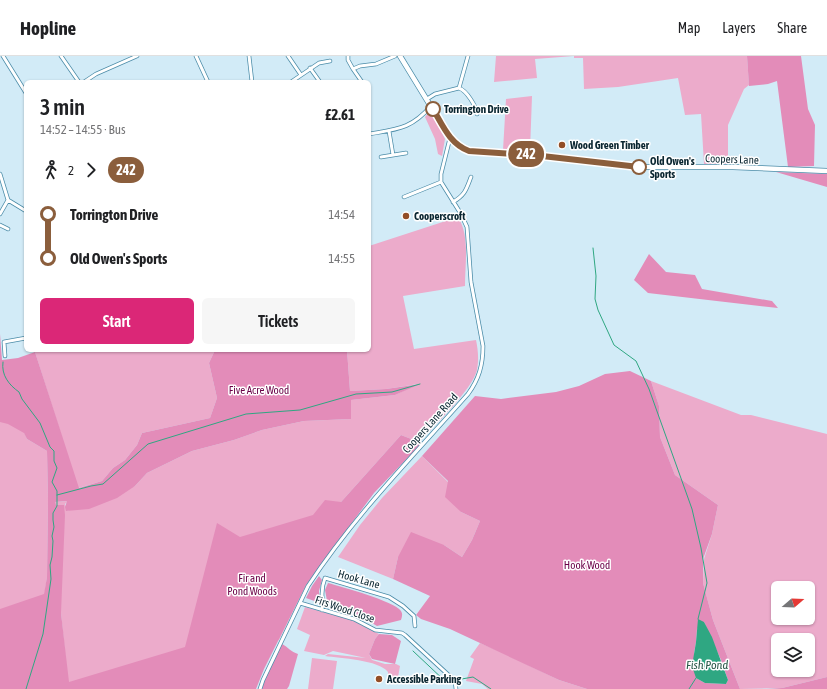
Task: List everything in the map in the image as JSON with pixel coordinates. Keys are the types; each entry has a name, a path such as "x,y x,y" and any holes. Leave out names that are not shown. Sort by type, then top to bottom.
{"main road":[{"path":"400,56 450,138"},
{"name":"Coopers Lane","path":"450,138 455,144 469,151 538,155 639,167 733,167 827,171"}],"street":[{"path":"3,56 24,90"},
{"path":"62,56 78,80"},
{"path":"87,80 96,74 137,56"},
{"path":"196,56 207,80"},
{"path":"249,56 252,80"},
{"path":"288,56 301,75"},
{"path":"348,56 348,60 361,80"},
{"path":"353,69 360,66 386,61 395,56"},
{"path":"459,88 468,56"},
{"path":"294,80 319,62 330,61"},
{"path":"310,68 319,80"},
{"path":"427,99 435,94 459,88 463,89 476,108 478,114"},
{"path":"371,134 390,131 412,123 422,116 431,106"},
{"path":"390,131 393,155"},
{"path":"404,197 441,182 441,174 450,138"},
{"path":"381,157 406,153"},
{"path":"0,174 8,200 24,210"},
{"path":"453,202 466,192 471,177"},
{"name":"Coopers Lane Road","path":"260,689 300,602 317,572 376,496 468,394 478,378 482,364 483,346 468,262 468,235 463,217 441,182"},
{"path":"0,214 8,200"},
{"path":"0,225 8,229"},
{"path":"5,356 4,342 24,338"},
{"name":"Hook Lane","path":"322,610 323,605 321,591 325,578 389,597 403,606 414,616 415,626"},
{"name":"Firs Wood Close","path":"300,602 354,619 375,630 402,633 455,681 456,689"}],"green space":[{"path":"496,56 574,56 535,59 537,78 494,82"},
{"path":"574,56 747,56 749,85 744,89 728,125 728,165 704,164 701,114 685,115 678,78 618,87 584,89 583,58 574,58"},
{"path":"747,56 801,56 808,109 815,125 814,166 788,167 777,81 768,84 749,86"},
{"path":"532,96 530,151 503,150 506,99"},
{"path":"429,112 432,113 445,139 442,156 438,154 435,139 425,117"},
{"path":"776,172 827,174 827,187"},
{"name":"Fir and Pond Woods","path":"458,217 462,224 465,241 465,286 403,296 414,349 476,340 478,351 477,370 468,387 452,408 419,442 401,435 341,502 319,566 306,585 279,640 50,689 68,682 61,613 55,502 68,501 65,504 67,511 135,486 147,473 192,451 234,440 262,430 304,421 351,419 351,400 395,395 418,384 386,389 350,391 347,352 371,352 371,245"},
{"path":"649,254 666,272 695,275 702,289 772,301 778,308 648,293 634,280"},
{"path":"0,334 2,360 18,358 35,352 79,488 102,481 113,468 125,460 137,445 142,433 210,418 217,398 209,363 214,352 347,352 350,391 386,389 420,384 395,395 351,400 351,419 304,421 262,430 234,440 192,451 147,473 135,486 117,498 89,509 66,511 65,507 67,501 55,502 56,505 64,505 65,515 61,613 69,682 185,647 217,523 240,537 313,515 325,500 341,502 401,435 419,442 421,444 374,493 306,585 264,669 256,689 0,689 0,609 44,594 47,577 48,501 47,451 27,439 24,433 8,424 0,422"},
{"path":"35,352 214,352 209,363 217,398 210,418 142,433 137,445 125,460 113,468 102,481 78,488"},
{"name":"Hook Wood","path":"630,371 651,381 659,406 660,437 675,475 718,505 712,534 703,559 703,583 713,620 740,689 587,689 559,680 450,629 421,619 416,615 430,596 393,579 398,557 411,532 444,545 462,557 472,540 480,521 461,512 445,497 448,481 422,456 475,396 501,399 556,392 579,386 605,374","holes":["704,622 728,680 726,684 705,683 696,678 694,653 697,629"]},
{"path":"651,381 741,415 751,415 827,434 827,677 782,688 740,689 713,620 703,583 704,559 712,534 718,505 675,475 660,437 659,406"},
{"path":"0,392 13,407 27,439 47,451 48,501 47,577 36,651 0,666"},
{"path":"422,456 448,482 461,512 480,521 472,540 462,557 444,545 398,557 393,579 338,557 360,525 382,498"},
{"path":"319,576 322,580 319,591 320,603 306,598"},
{"path":"328,583 389,603 401,611 401,620 377,626 360,616 327,601 325,590"},
{"path":"305,607 352,620 379,634 375,639 369,654 372,660 400,666 397,683 388,681 388,672 383,668 368,662 325,656 328,654 366,658 333,651 324,655 304,651 310,635 297,629"},
{"path":"379,634 392,635 401,641 395,664 372,659 369,654 375,639"},
{"path":"480,643 559,680 587,689 488,689 482,684 466,681 474,659 470,657"},
{"path":"282,644 298,654 289,686 287,689 262,689 264,681"},
{"path":"312,658 337,661 333,689 308,689"},
{"path":"827,677 827,689 767,689 782,688"}],"water":[{"name":"Fish Pond","path":"698,619 704,622 712,637 728,680 726,684 705,683 696,678 692,666"}],"waterway":[{"path":"593,248 596,276 595,299 598,310 614,345 636,361 649,389 692,509 707,583 698,619"},
{"path":"3,362 3,371 6,379 19,392 22,399 40,423 50,447 54,451 54,461 57,468 52,482 57,491 57,506 53,513 54,527 50,565 51,579 43,634 26,689"},
{"path":"57,495 103,484 148,444 246,414 300,410 356,394 392,392 420,384"},
{"path":"413,651 446,682 452,681"},
{"path":"456,680 473,677 491,689"},
{"path":"689,689 696,678"}],"bus line":[{"name":"242","path":"433,109 452,141 460,148 469,151 542,156 639,167"}],"place":[{"name":"Torrington Drive","path":"433,109"},
{"name":"Wood Green Timber","path":"562,145"},
{"name":"Old Owen's Sports","path":"639,167"},
{"name":"Cooperscroft","path":"406,216"},
{"name":"Accessible Parking","path":"379,679"}],"park label":[{"name":"Five Acre Wood","path":"259,390"}]}
